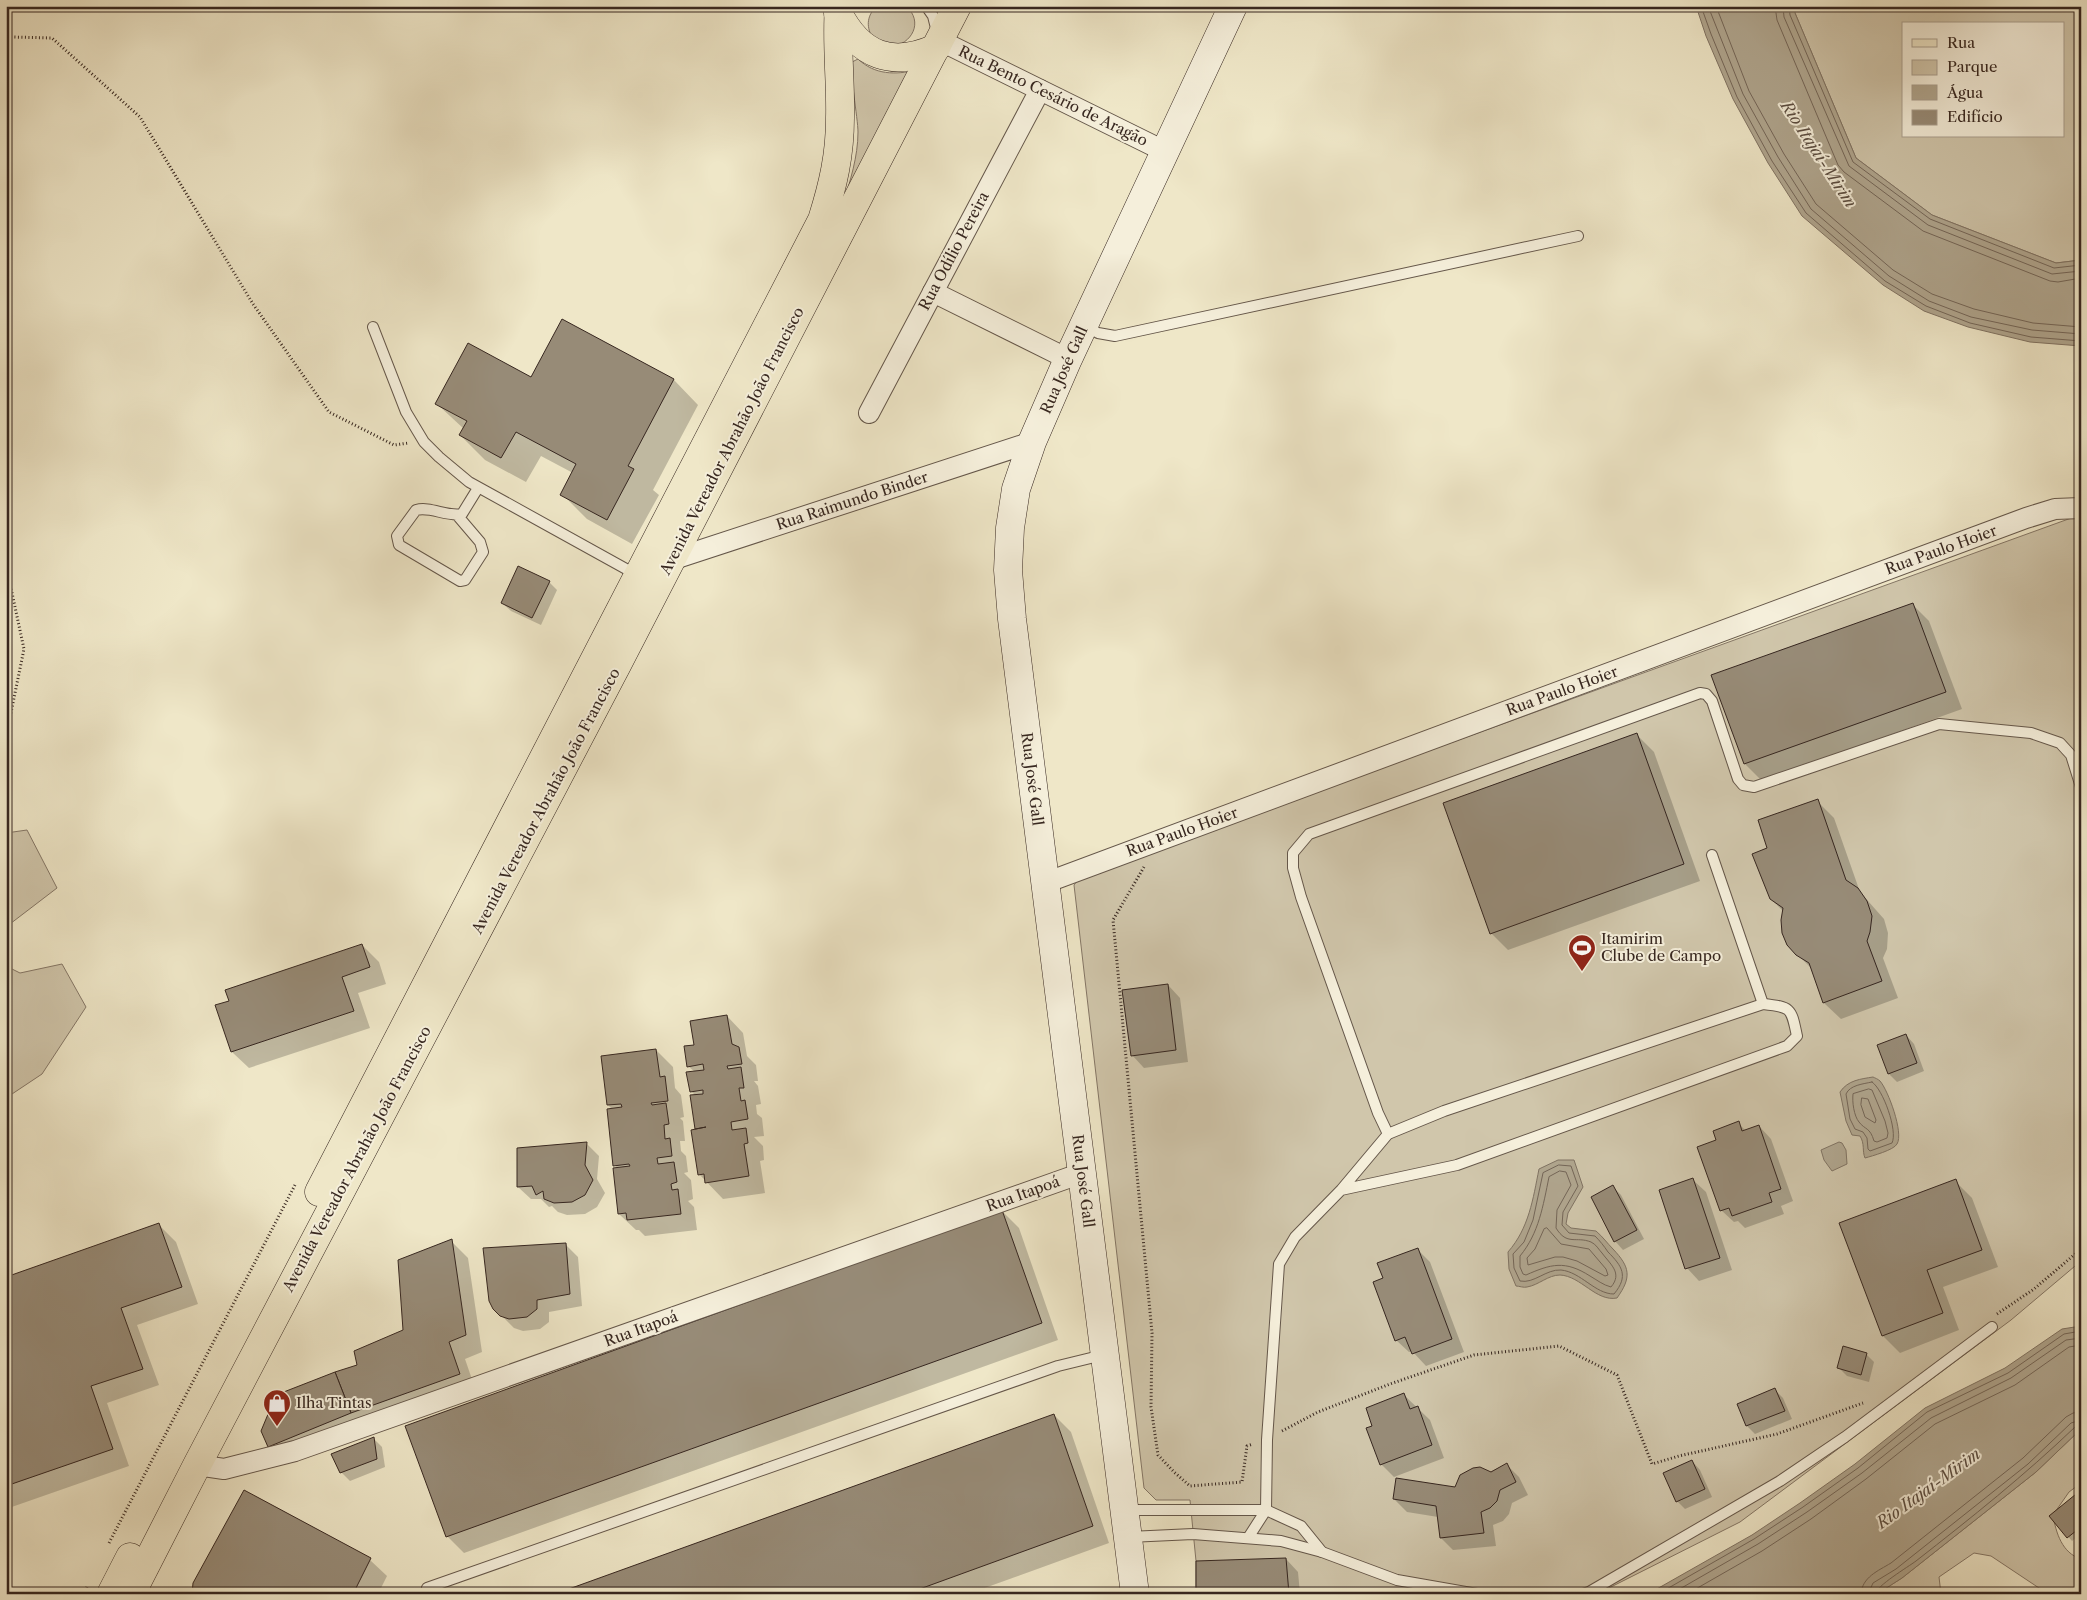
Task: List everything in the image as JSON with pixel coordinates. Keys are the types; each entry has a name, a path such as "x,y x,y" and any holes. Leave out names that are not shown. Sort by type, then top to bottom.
{"main road":[{"name":"Avenida Vereador Abrahão João Francisco","path":"132,1594 197,1465 671,560 958,6"},
{"name":"Rua José Gall","path":"1135,1594 1045,883 1008,570 1010,528 1016,489 1032,442 1068,359 1233,6"},
{"name":"Avenida Vereador Abrahão João Francisco","path":"111,1594 822,220 834,184 838,155 840,119 839,10"},
{"path":"839,10 852,36 864,47 878,54 894,58 910,57 938,44"}],"street":[{"name":"Rua Bento Cesário de Aragão","path":"938,44 1040,90 1166,152"},
{"name":"Rua Odílio Pereira","path":"868,413 1040,90"},
{"path":"933,292 1068,359"},
{"name":"Rua Raimundo Binder","path":"671,560 1032,442"},
{"name":"Rua Paulo Hoier","path":"1045,883 2026,518 2055,509 2081,508"},
{"name":"Rua Itapoá","path":"197,1465 224,1469 295,1451 1082,1173"}],"lane":[{"path":"926,6 933,16 938,44"},
{"path":"1084,325 1098,333 1115,336 1578,236"},
{"path":"373,327 406,412 424,442 453,470 478,488 638,575"},
{"path":"457,514 480,542 483,552 465,580 460,581 456,581 399,545 397,536 416,510 462,514 478,488"},
{"path":"1388,1134 1378,1113 1301,897 1293,868 1293,853 1309,834 1700,693 1706,694 1712,701 1738,779 1743,785 1754,787 1939,724 2031,734 2060,743 2071,755 2081,787"},
{"path":"1712,855 1763,1004"},
{"path":"1248,1538 1266,1510 1267,1440 1279,1264 1295,1237 1341,1190 1388,1134 1444,1112 1763,1004 1784,1006 1792,1014 1797,1036 1787,1046 1457,1165 1341,1190"},
{"path":"1583,1594 1780,1481 1845,1437 1992,1326"},
{"path":"427,1588 1058,1366 1104,1354"},
{"path":"1124,1510 1266,1510 1301,1526 1322,1552"},
{"path":"1127,1537 1193,1534 1281,1541 1322,1552 1397,1580 1478,1594"}],"path":[{"path":"6,42 11,37 52,38 140,117 253,304 329,412 394,445 424,442"},
{"path":"6,565 24,649 6,737"},
{"path":"1147,862 1113,920 1152,1334 1150,1407 1158,1455 1190,1486 1242,1482 1248,1446 1267,1440 1318,1412 1390,1384 1474,1355 1559,1346 1617,1375 1652,1464 1777,1434 1865,1402"},
{"path":"1996,1315 2034,1289 2081,1249"}],"green space":[{"path":"877,6 906,6 911,12 915,25 910,37 905,42 891,47 872,37 868,21 871,13"},
{"path":"1794,6 2081,6 2081,260 2056,263 1932,215 1856,158 1795,13"},
{"path":"858,59 878,71 901,73 917,70 843,205 857,151 858,126 851,66 852,62"},
{"name":"Itamirim Clube de Campo","path":"2074,517 2081,520 2081,1261 2011,1320 1740,1522 1597,1594 1196,1594 1196,1561 1190,1500 1156,1500 1144,1488 1074,885 1080,877"},
{"path":"27,830 57,888 6,927 6,833"},
{"path":"62,964 86,1007 42,1074 6,1098 6,966 20,973"},
{"path":"2081,1429 2081,1483 2069,1492 2053,1515 2061,1542 2069,1552 2081,1559 2081,1594 2048,1594 1991,1556 1974,1553 1939,1577 1941,1594 1877,1594 1902,1578 2036,1472"}],"water":[{"name":"Rio Itajaí-Mirim","path":"1696,6 1794,6 1795,13 1856,158 1932,215 2056,263 2081,260 2081,346 2030,342 1968,327 1924,311 1883,285 1802,216 1768,163 1733,99 1706,36"},
{"path":"1873,1077 1880,1081 1891,1102 1897,1122 1899,1139 1892,1148 1865,1158 1862,1139 1860,1136 1852,1135 1846,1121 1840,1092 1847,1085 1859,1079"},
{"path":"1839,1142 1842,1143 1846,1150 1847,1164 1832,1171 1824,1160 1821,1150"},
{"path":"1558,1160 1574,1160 1583,1187 1568,1213 1566,1224 1571,1228 1596,1231 1619,1255 1626,1267 1627,1278 1617,1298 1602,1296 1568,1276 1560,1275 1531,1286 1516,1286 1509,1269 1508,1252 1521,1233 1529,1213 1539,1169"},
{"name":"Rio Itajaí-Mirim","path":"2081,1326 2081,1429 2036,1472 1902,1578 1877,1594 1648,1594 1752,1535 1800,1503 1855,1464 1925,1408 2005,1368 2062,1329"}],"building":[{"path":"562,319 674,379 628,466 634,469 607,520 560,495 576,464 516,432 501,458 459,435 467,421 435,404 468,343 531,377"},
{"path":"518,566 550,581 532,618 501,603"},
{"path":"1913,603 1946,692 1744,764 1711,675"},
{"path":"1637,733 1684,864 1490,934 1443,803"},
{"path":"1818,799 1846,880 1858,888 1867,901 1872,916 1867,941 1882,981 1823,1003 1809,963 1796,955 1787,945 1782,933 1781,920 1783,908 1770,899 1752,854 1767,848 1758,820"},
{"path":"362,944 370,967 342,977 354,1011 231,1052 215,1005 229,1001 225,990"},
{"path":"1168,984 1176,1050 1131,1056 1122,990"},
{"path":"727,1015 732,1044 739,1047 742,1064 727,1066 728,1069 741,1067 744,1088 739,1088 741,1101 745,1100 748,1119 731,1122 732,1130 746,1128 748,1143 744,1144 749,1176 705,1183 704,1174 698,1175 691,1130 706,1127 695,1129 690,1095 703,1094 703,1090 690,1092 686,1072 704,1070 703,1064 687,1067 684,1046 694,1045 690,1021"},
{"path":"1906,1034 1917,1063 1888,1074 1877,1045"},
{"path":"656,1049 660,1077 665,1076 668,1101 651,1103 652,1105 666,1103 669,1124 664,1125 665,1139 670,1138 672,1156 657,1158 658,1164 674,1162 677,1182 671,1184 672,1190 678,1189 681,1214 627,1220 626,1213 618,1214 613,1168 630,1166 629,1164 613,1166 607,1109 622,1107 621,1104 607,1105 601,1056"},
{"path":"1739,1121 1742,1131 1759,1125 1781,1189 1769,1193 1772,1202 1732,1216 1729,1208 1720,1211 1697,1147 1716,1140 1713,1131"},
{"path":"587,1142 585,1165 593,1180 585,1195 572,1202 554,1203 544,1199 543,1191 536,1195 532,1186 517,1187 517,1148"},
{"path":"1693,1178 1720,1258 1685,1269 1659,1190"},
{"path":"1956,1179 1982,1250 1927,1270 1943,1313 1882,1336 1839,1223"},
{"path":"1613,1185 1637,1230 1614,1242 1591,1197"},
{"path":"1002,1210 1042,1323 446,1537 405,1426"},
{"path":"159,1223 182,1287 121,1308 143,1369 91,1386 113,1449 6,1486 6,1277"},
{"path":"452,1239 466,1335 449,1342 460,1374 351,1413 335,1372 357,1365 354,1351 403,1330 398,1260"},
{"path":"566,1243 570,1294 537,1300 537,1309 527,1317 509,1319 500,1316 493,1309 489,1301 483,1248"},
{"path":"1418,1248 1452,1339 1412,1354 1405,1337 1395,1341 1373,1282 1383,1278 1377,1263"},
{"path":"1843,1346 1867,1353 1861,1375 1837,1368"},
{"path":"335,1372 351,1413 268,1447 261,1431 276,1395"},
{"path":"1775,1388 1785,1411 1746,1426 1737,1404"},
{"path":"1404,1393 1410,1409 1418,1406 1432,1445 1380,1465 1366,1428 1372,1426 1366,1408"},
{"path":"1054,1414 1093,1526 906,1594 555,1594"},
{"path":"374,1437 377,1459 340,1473 331,1454"},
{"path":"1692,1460 1705,1489 1676,1502 1663,1473"},
{"path":"1507,1463 1516,1482 1500,1490 1497,1501 1490,1508 1481,1512 1484,1533 1440,1538 1436,1506 1393,1499 1396,1478 1455,1487 1460,1475 1473,1468 1480,1467 1491,1472"},
{"path":"244,1490 371,1558 353,1594 192,1594 193,1583"},
{"path":"2081,1490 2081,1527 2067,1538 2049,1516"},
{"path":"1286,1558 1289,1594 1196,1594 1196,1561"}],"place":[{"name":"Itamirim Clube de Campo","path":"1582,972"},
{"name":"Ilha Tintas","path":"277,1427"}]}
